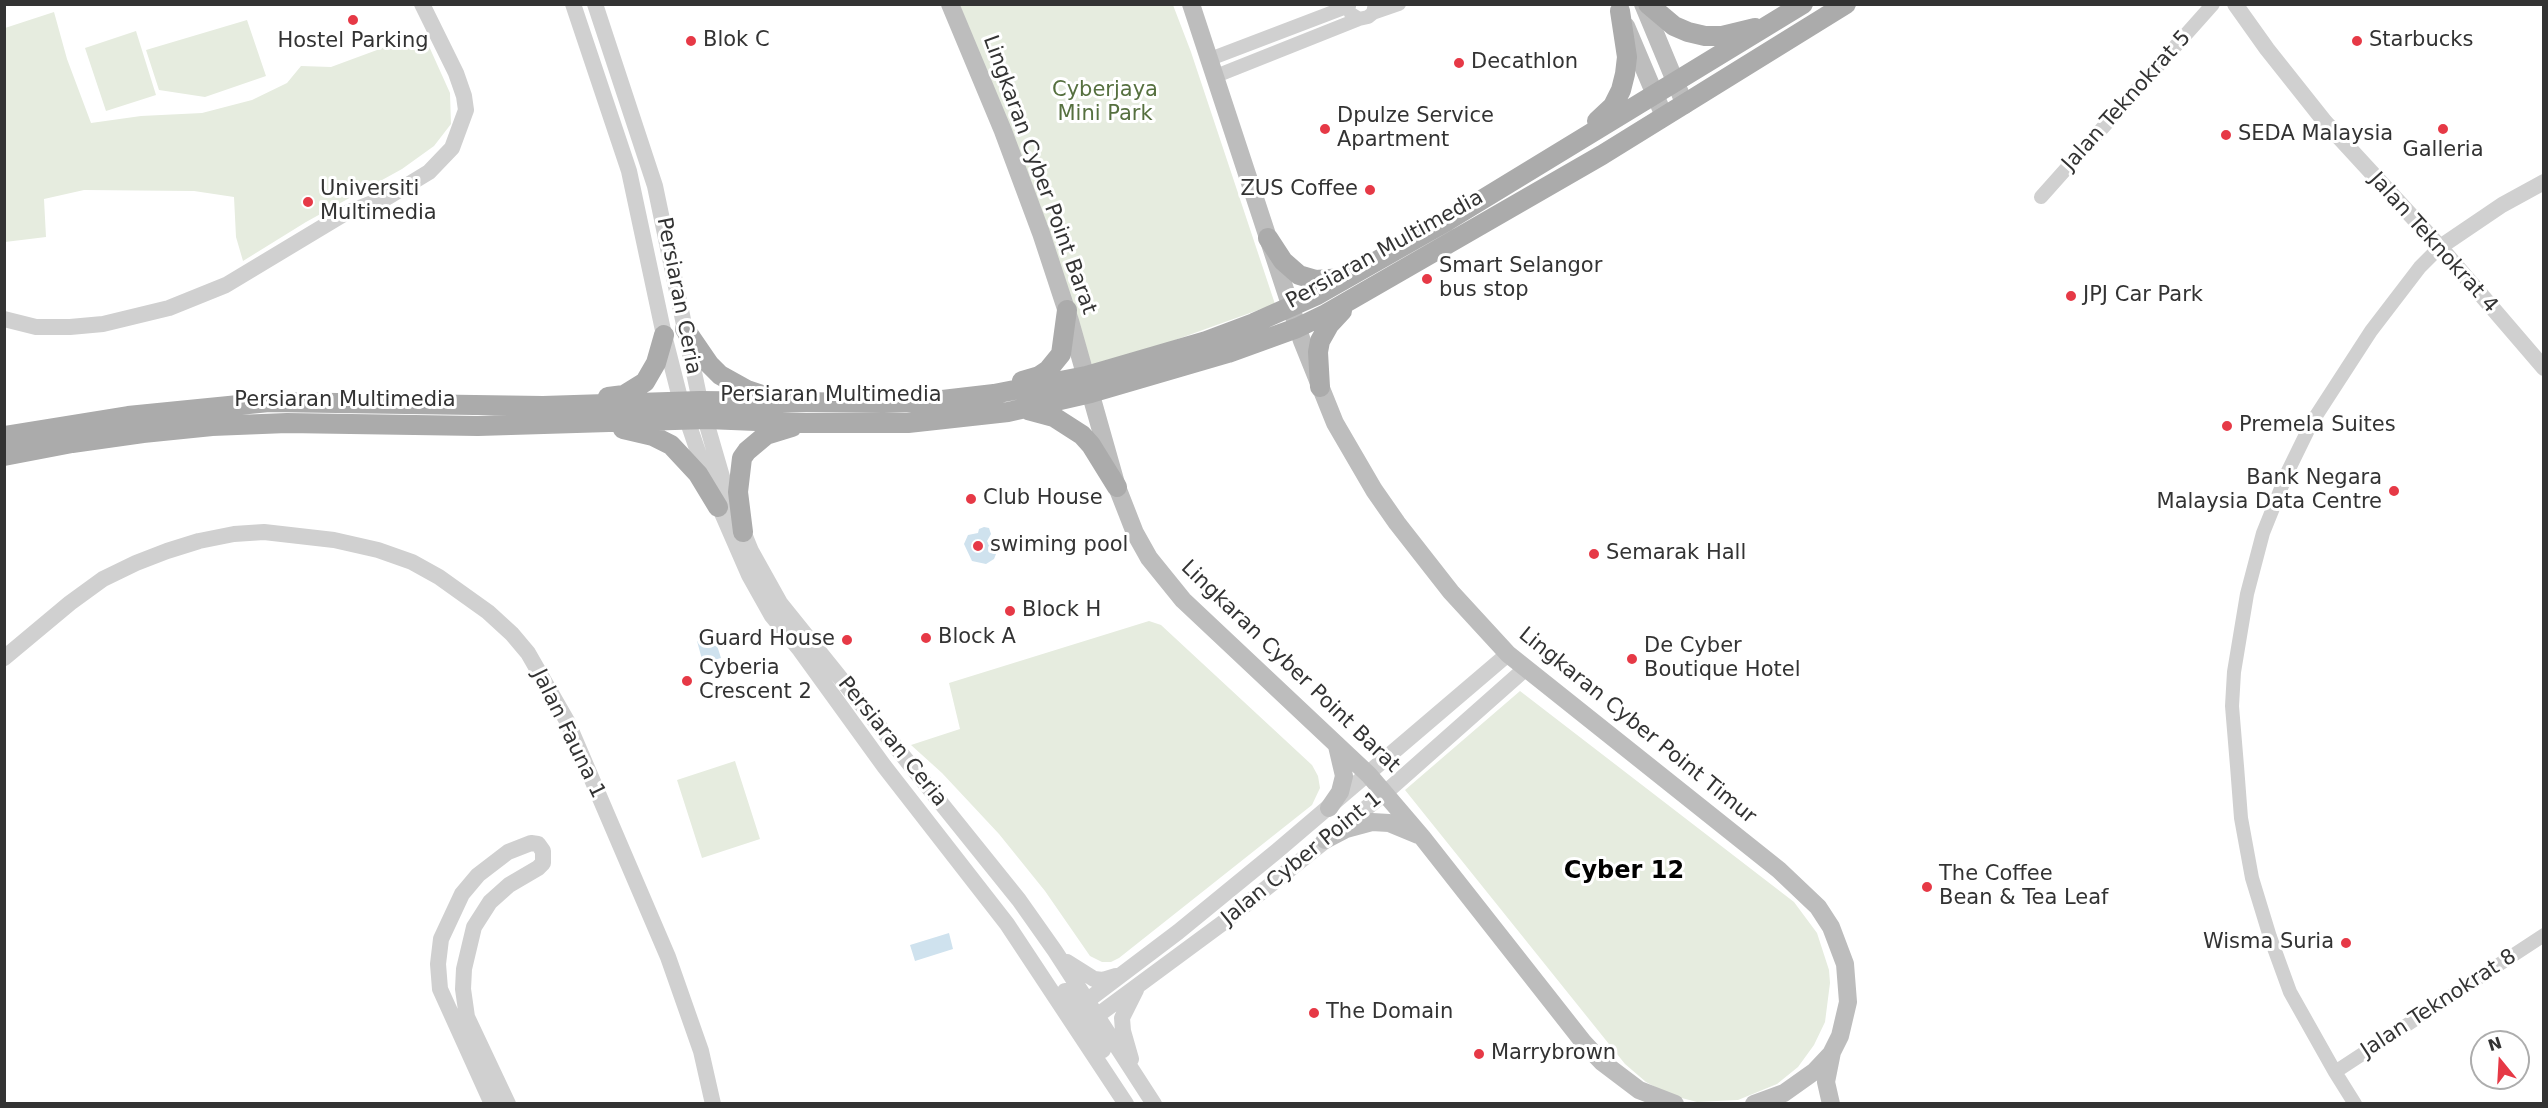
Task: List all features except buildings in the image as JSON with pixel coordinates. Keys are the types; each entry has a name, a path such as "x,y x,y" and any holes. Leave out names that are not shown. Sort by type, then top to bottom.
{"main road":[{"name":"Lingkaran Cyber Point Barat","path":"950,4 1003,131 1067,310 1117,487 1135,533 1149,558 1183,600 1369,775 1422,837 1584,1043 1602,1062 1639,1090 1675,1104"},
{"name":"Lingkaran Cyber Point Timur","path":"1191,4 1297,328 1335,423 1374,490 1451,592 1508,654 1740,837 1818,907 1831,927 1845,964 1848,1002 1840,1036 1832,1052"},
{"path":"1645,4 1674,26 1705,36 1737,33 1774,22"},
{"path":"1645,4 1685,105"},
{"name":"Persiaran Multimedia","path":"4,436 128,416 269,402 543,405 694,411 806,423 908,423 971,418 1023,409 1290,309 1355,275 1803,4"},
{"name":"Persiaran Multimedia","path":"4,456 107,438 212,426 287,423 478,426 564,423 808,403 925,402 1089,385 1196,364 1297,328 1358,297 1685,105 1846,4"},
{"path":"1619,8 1664,116"},
{"path":"1563,150 1612,106 1621,90 1627,57 1619,8"},
{"path":"1268,238 1282,261 1299,275 1316,280 1355,275"},
{"path":"1320,387 1318,362 1320,342 1335,317 1358,297"},
{"path":"883,403 984,389 1039,375 1048,369 1061,354 1067,310"},
{"path":"685,329 709,364 734,384 776,399 808,403"},
{"path":"543,405 624,395 635,389 649,377 664,335"},
{"path":"1023,409 1054,417 1082,435 1117,487"},
{"path":"564,423 620,428 653,436 677,451 705,484 718,507"},
{"path":"743,532 738,492 742,458 766,435 806,423"},
{"path":"1329,808 1340,792 1344,776 1336,744"},
{"path":"1325,840 1346,829 1372,822 1389,823 1422,837"},
{"path":"1754,1104 1784,1093 1798,1084 1815,1071 1832,1052"},
{"path":"1831,1104 1826,1082 1832,1052"}],"street":[{"path":"4,319 36,327 70,327 103,324 169,308 226,285 344,214 388,196 429,172 452,148 466,110 456,73 422,4"},
{"name":"Persiaran Ceria","path":"573,4 629,171 664,335 743,532 780,603 979,849 1055,951 1091,1011 1154,1104"},
{"name":"Persiaran Ceria","path":"595,4 655,186 685,329 691,365 694,411 718,507 749,575 772,616 1021,944 1124,1100"},
{"path":"1216,76 1368,17 1374,9 1399,4"},
{"name":"Jalan Teknokrat 5","path":"2041,197 2213,4"},
{"name":"Jalan Teknokrat 4","path":"2235,4 2267,50 2325,122 2440,247 2544,368"},
{"path":"1209,58 1349,5 1352,14 1359,19"},
{"path":"2355,1104 2290,992 2252,878 2241,818 2232,706 2234,672 2247,594 2263,533 2303,440 2332,388 2371,331 2420,267 2440,247 2502,206 2544,182"},
{"name":"Jalan Fauna 1","path":"4,658 70,603 103,579 136,562 167,551 199,541 234,534 264,532 334,540 378,550 412,562 439,577 488,612 512,634 528,653 558,703 668,957 701,1052 713,1104"},
{"name":"Jalan Cyber Point 1","path":"1091,1011 1119,975 1178,932 1369,775 1508,654"},
{"name":"Jalan Cyber Point 1","path":"1091,1011 1139,983 1224,922 1385,793 1525,669"},
{"path":"438,964 445,972 453,975 460,970 474,927 490,902 520,876 538,868 543,863 543,850 538,844 531,843 508,852 478,875 462,894 441,939 438,964 440,989 492,1104"},
{"name":"Jalan Teknokrat 8","path":"2335,1072 2544,935"},
{"path":"1021,944 1037,950 1069,998 1091,1011 1119,1076 1124,1100"},
{"path":"467,950 463,989 467,1017 508,1104"},
{"path":"1055,951 1094,980 1119,975"},
{"path":"1134,1072 1123,1031 1122,1018 1139,983"}],"green space":[{"name":"Cyberjaya Mini Park","path":"960,5 1173,5 1191,52 1275,304 1164,344 1091,366"},
{"path":"54,12 67,59 91,123 141,116 202,113 252,100 287,83 301,66 331,67 423,33 450,93 451,124 434,146 402,169 306,222 243,261 236,237 234,197 194,191 84,190 44,199 46,237 5,242 5,28"},
{"path":"247,20 266,76 205,97 159,90 146,50"},
{"path":"136,31 156,95 106,111 85,48"},
{"path":"1149,621 1161,625 1312,765 1318,776 1320,788 1312,805 1119,958 1111,962 1102,962 1090,956 1045,891 999,834 942,773 911,745 960,729 949,683"},
{"path":"1520,691 1794,902 1817,933 1829,970 1830,983 1825,1022 1814,1045 1798,1067 1777,1084 1738,1100 1697,1102 1670,1095 1646,1082 1625,1064 1405,790"},
{"path":"735,761 760,839 702,858 677,780"}],"water":[{"name":"swiming pool","path":"989,528 991,534 987,541 989,545 995,547 996,554 994,559 986,564 972,561 964,544 968,535 978,533 979,529"},
{"path":"714,636 721,658 703,663 697,641"},
{"path":"949,933 953,949 915,961 910,945"}],"place":[{"name":"Hostel Parking","path":"353,20"},
{"name":"Blok C","path":"691,41"},
{"name":"Starbucks","path":"2357,41"},
{"name":"Decathlon","path":"1459,63"},
{"name":"Dpulze Service Apartment","path":"1325,129"},
{"name":"Galleria","path":"2443,129"},
{"name":"SEDA Malaysia","path":"2226,135"},
{"name":"ZUS Coffee","path":"1370,190"},
{"name":"Universiti Multimedia","path":"308,202"},
{"name":"Smart Selangor bus stop","path":"1427,279"},
{"name":"JPJ Car Park","path":"2071,296"},
{"name":"Premela Suites","path":"2227,426"},
{"name":"Bank Negara Malaysia Data Centre","path":"2394,491"},
{"name":"Club House","path":"971,499"},
{"name":"swiming pool","path":"978,546"},
{"name":"Semarak Hall","path":"1594,554"},
{"name":"Block H","path":"1010,611"},
{"name":"Block A","path":"926,638"},
{"name":"Guard House","path":"847,640"},
{"name":"De Cyber Boutique Hotel","path":"1632,659"},
{"name":"Cyberia Crescent 2","path":"687,681"},
{"name":"The Coffee Bean & Tea Leaf","path":"1927,887"},
{"name":"Wisma Suria","path":"2346,943"},
{"name":"The Domain","path":"1314,1013"},
{"name":"Marrybrown","path":"1479,1054"}],"district":[{"name":"Cyber 12","path":"1624,872"}]}
